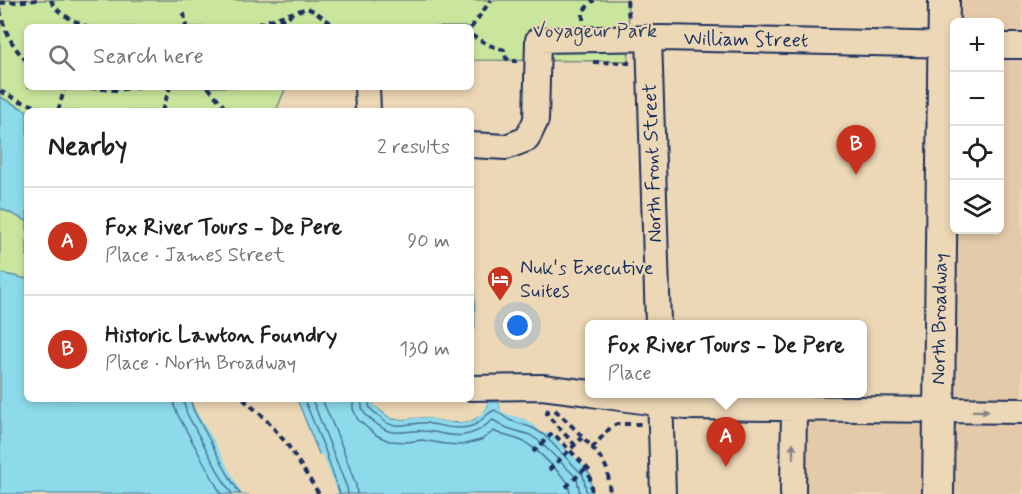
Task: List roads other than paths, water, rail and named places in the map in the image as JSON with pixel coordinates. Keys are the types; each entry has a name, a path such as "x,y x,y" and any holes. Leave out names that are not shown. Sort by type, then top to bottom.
{"main road":[{"name":"North Broadway","path":"938,494 949,45 944,0"}],"street":[{"name":"William Street","path":"474,145 506,147 527,139 536,120 538,39 649,38 949,45"},
{"name":"North Front Street","path":"649,38 658,320"},
{"path":"1004,46 1022,46"},
{"path":"367,90 368,108"},
{"path":"474,387 542,387 585,392"},
{"path":"663,494 660,399 686,406 803,403 939,410 1022,411"},
{"path":"793,494 803,403"}],"water":[{"path":"0,97 24,109 24,220 0,208"},
{"path":"0,273 24,278 24,402 198,402 248,494 0,494"},
{"path":"474,274 475,329 474,329"},
{"path":"298,402 376,402 377,407 393,419 428,417 460,423 475,419 487,407 487,402 500,402 500,407 548,430 583,464 589,473 593,494 335,494"}],"place":[{"name":"Historic Lawton Foundry","path":"856,175"},
{"name":"Nuk's Executive Suites","path":"500,302"},
{"name":"Fox River Tours - De Pere","path":"726,467"}],"park label":[{"name":"Voyageur Park","path":"595,31"}]}
